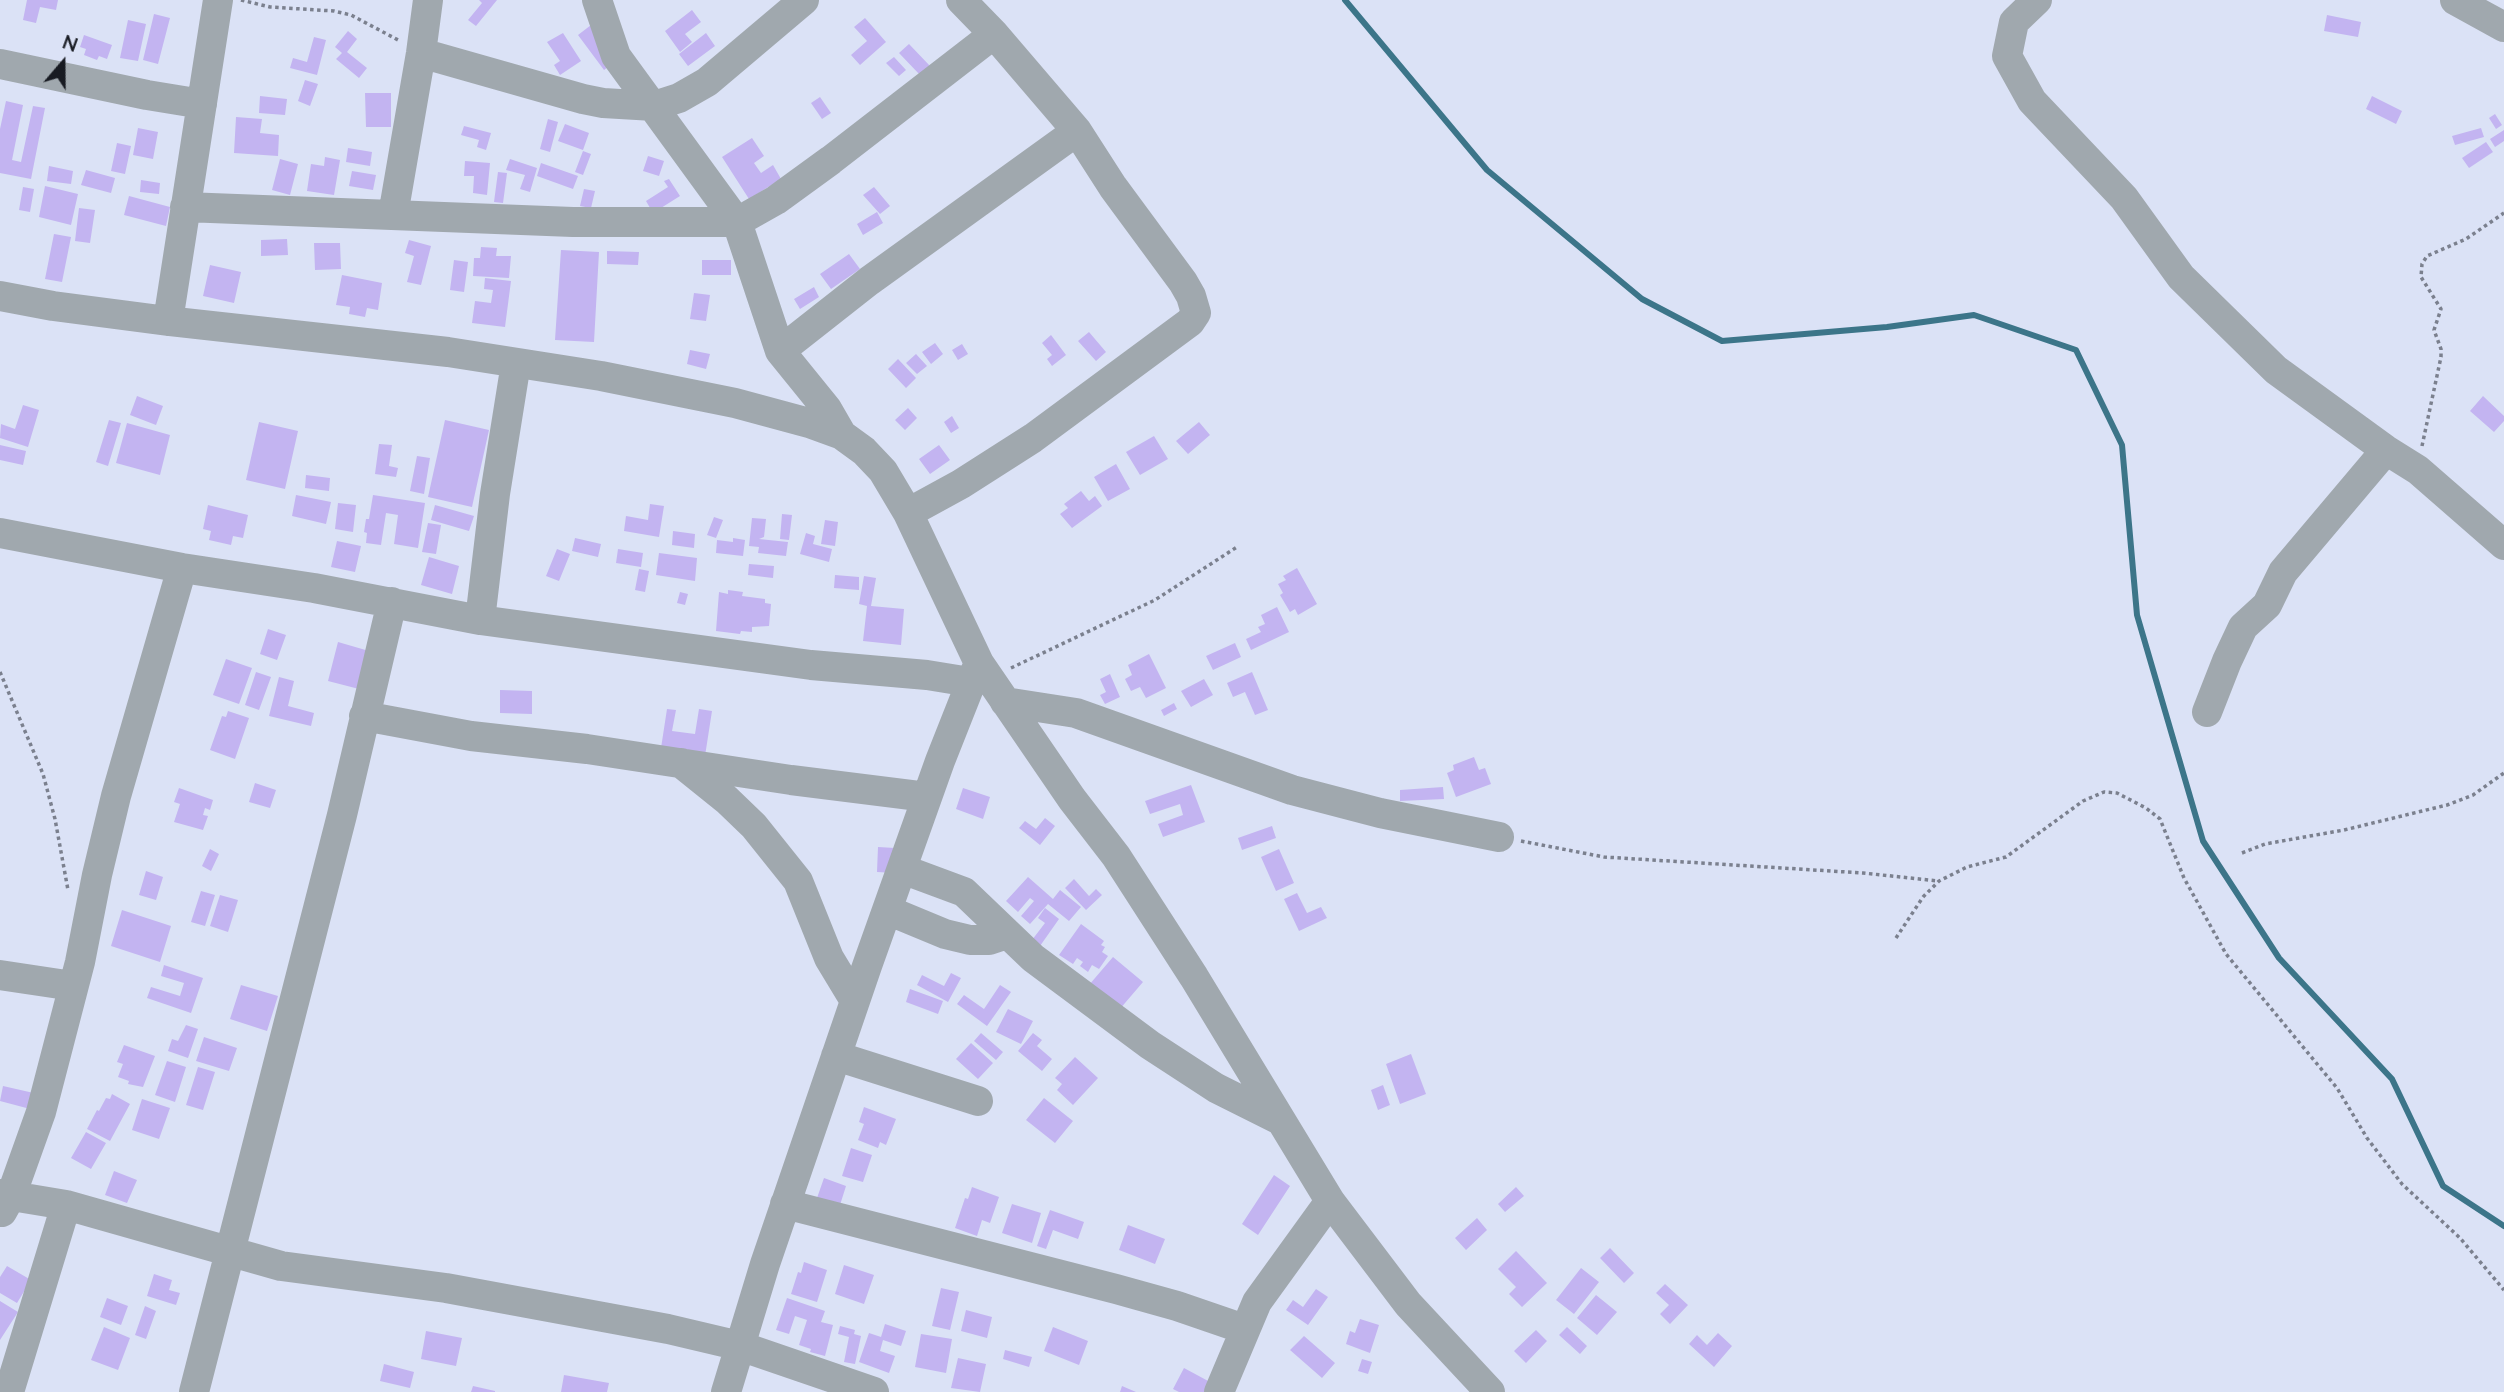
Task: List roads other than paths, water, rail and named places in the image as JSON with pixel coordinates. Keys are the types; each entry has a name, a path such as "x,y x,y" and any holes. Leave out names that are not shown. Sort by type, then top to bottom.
{"street":[{"path":"168,321 218,0"},
{"path":"393,215 428,0"},
{"path":"597,0 617,56 737,222 780,351 827,410 842,435"},
{"path":"421,53 583,99 654,106 680,98 707,82 803,0"},
{"path":"908,513 961,484 1033,438 1190,322 1196,309 1184,282 1113,187 1077,131 994,34 961,0"},
{"path":"2037,0 2014,22 2007,56 2032,101 2124,198 2181,277 2276,370 2418,470 2504,545"},
{"path":"2455,0 2504,27"},
{"path":"186,207 573,222 737,222 776,200 831,160 994,34"},
{"path":"0,64 202,104"},
{"path":"780,351 879,274 1077,131"},
{"path":"0,296 168,321 448,352 601,376 735,403 809,423 842,435 864,451 883,471 908,513 986,682 1116,856 1194,977 1330,1201 1408,1304 1490,1392"},
{"path":"480,620 495,494 516,363"},
{"path":"2207,712 2243,627 2267,605 2283,572 2386,450"},
{"path":"0,533 480,620 798,664 986,682 1292,790 1380,813 1499,837"},
{"path":"183,568 116,796 41,1112 4,1202 66,1205 281,1266 446,1288 576,1310 740,1346 874,1392"},
{"path":"194,1392 338,828 392,603"},
{"path":"726,1392 785,1204 927,797 986,682"},
{"path":"364,716 471,736 927,797"},
{"path":"681,762 727,800 754,827 798,881 829,958 855,1001"},
{"path":"902,869 964,892 1033,958 1180,1066 1280,1121"},
{"path":"887,910 946,934 970,940 989,940 1007,934"},
{"path":"0,975 73,986"},
{"path":"836,1056 978,1101"},
{"path":"1219,1392 1244,1329 1258,1302 1330,1201"},
{"path":"785,1204 1116,1289 1244,1329"},
{"path":"9,1392 66,1205"}],"waterway":[{"path":"1345,0 1487,170 1642,299 1722,341 1887,327 1974,315 2076,350 2122,445 2137,615 2203,841 2279,958 2392,1079 2443,1186 2504,1226"}]}
